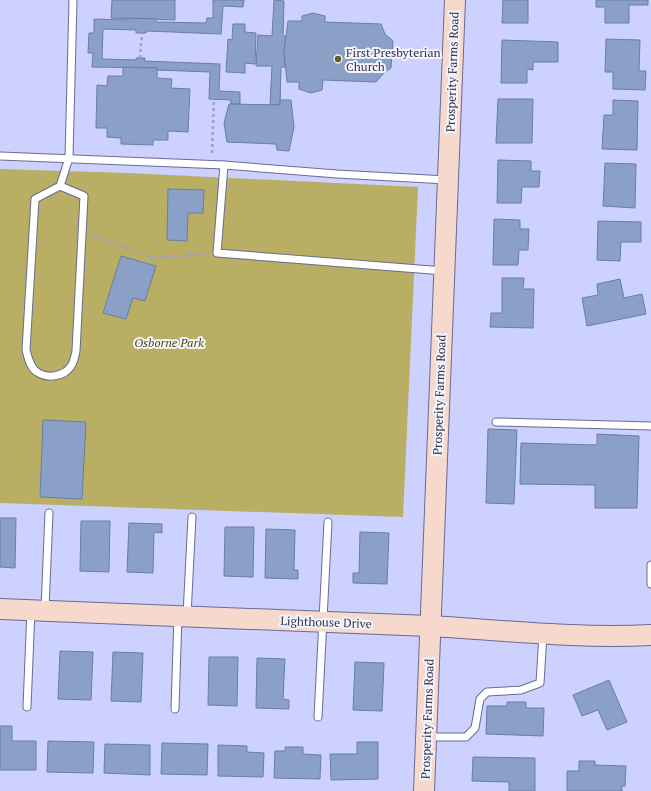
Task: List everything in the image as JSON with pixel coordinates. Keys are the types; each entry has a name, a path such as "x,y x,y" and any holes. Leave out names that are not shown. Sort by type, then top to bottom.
{"street":[{"name":"Prosperity Farms Road","path":"424,791 455,0"},
{"name":"Lighthouse Drive","path":"0,609 430,626 543,634 610,636 651,635"}],"lane":[{"path":"60,186 84,196 76,351 71,367 59,376 48,376 36,372 30,363 26,350 35,199 60,186 69,158 73,0"},
{"path":"0,156 224,164 337,174 448,180"},
{"path":"224,164 217,253 444,271"},
{"path":"496,422 651,426"},
{"path":"27,707 49,513"},
{"path":"175,709 192,517"},
{"path":"318,717 328,522"},
{"path":"651,565 651,584"},
{"path":"426,737 466,737 475,728 480,699 487,692 521,690 540,682 543,634"}],"path":[{"path":"140,58 142,33"},
{"path":"211,164 214,100"},
{"path":"82,232 153,258 217,253"}],"green space":[{"name":"Osborne Park","path":"0,169 128,173 418,187 403,517 0,503"}],"building":[{"path":"112,0 175,0 175,20 111,18"},
{"path":"213,0 244,0 243,7 223,6 221,34 147,31 146,33 136,33 136,30 103,29 102,59 136,60 136,58 145,58 144,61 220,64 219,91 240,92 240,104 231,104 231,100 209,99 210,72 157,70 157,68 92,67 93,53 88,53 89,33 94,33 94,19 156,19 156,22 206,23 207,18 213,18"},
{"path":"274,0 284,1 283,36 286,36 284,52 285,67 281,67 280,105 270,105 272,66 256,66 258,35 272,36"},
{"path":"503,0 528,0 528,23 502,23"},
{"path":"596,0 648,0 648,5 629,5 629,23 605,23 605,7 596,7"},
{"name":"First Presbyterian Church","path":"313,13 325,16 325,22 381,24 385,34 393,41 391,68 376,82 323,80 322,90 311,93 299,89 299,82 287,82 284,52 288,21 302,21 302,16"},
{"path":"233,24 245,24 245,32 256,33 255,64 245,63 245,73 226,72 228,39 232,40"},
{"path":"606,39 640,40 639,71 646,71 645,90 613,89 613,72 605,72"},
{"path":"502,40 558,42 558,62 533,62 533,70 527,69 527,83 501,83"},
{"path":"123,67 157,68 157,78 172,79 171,88 190,89 188,132 168,131 168,140 153,140 153,145 121,144 121,138 107,137 107,128 96,128 97,85 107,86 108,76 123,76"},
{"path":"498,99 533,99 532,143 496,143"},
{"path":"280,100 291,100 294,127 289,151 277,150 276,144 227,142 224,123 229,104 280,105"},
{"path":"613,100 638,101 637,150 602,149 604,115 613,115"},
{"path":"498,160 531,161 531,171 540,171 539,187 522,187 521,203 497,203"},
{"path":"605,163 636,164 635,208 603,206"},
{"path":"168,189 204,190 203,213 188,213 187,241 167,240"},
{"path":"494,219 520,220 520,229 529,229 528,250 519,250 518,265 493,265"},
{"path":"598,221 641,222 641,242 621,242 620,261 597,260"},
{"path":"121,256 156,266 145,301 133,298 126,319 103,313"},
{"path":"502,278 524,278 523,289 534,289 533,328 490,327 491,313 502,313"},
{"path":"620,279 624,298 642,294 646,314 587,326 582,298 598,295 597,284"},
{"path":"43,420 86,422 82,499 40,497"},
{"path":"488,429 517,430 514,504 486,503"},
{"path":"597,434 639,436 637,508 595,508 595,485 520,484 521,443 597,445"},
{"path":"0,518 16,518 15,568 0,567"},
{"path":"81,521 110,521 109,572 80,571"},
{"path":"129,523 162,524 162,533 154,532 153,573 127,572"},
{"path":"225,527 254,527 253,577 224,576"},
{"path":"266,529 295,530 294,570 298,570 298,579 265,578"},
{"path":"360,532 389,533 387,584 353,583 353,573 359,573"},
{"path":"60,651 93,652 91,700 58,699"},
{"path":"113,652 143,653 141,702 111,701"},
{"path":"209,657 238,657 237,706 208,705"},
{"path":"257,658 285,659 283,699 289,700 289,709 256,708"},
{"path":"355,662 384,663 382,711 353,710"},
{"path":"609,680 627,722 607,730 598,710 582,716 573,695"},
{"path":"507,702 526,702 526,708 544,708 543,736 486,734 487,706 507,706"},
{"path":"0,726 12,726 12,741 36,741 36,770 0,770"},
{"path":"48,741 94,742 93,773 47,772"},
{"path":"357,742 378,742 378,779 331,780 330,754 357,754"},
{"path":"162,743 208,744 207,775 161,774"},
{"path":"105,744 150,745 150,775 104,773"},
{"path":"218,745 247,746 247,752 264,753 263,777 218,776"},
{"path":"285,747 303,747 303,754 321,755 320,779 274,778 275,751 285,751"},
{"path":"473,757 535,758 535,791 509,791 509,782 472,781"},
{"path":"579,761 595,761 595,765 626,766 625,786 622,786 622,791 567,791 567,771 579,771"}],"place":[{"name":"First Presbyterian Church","path":"338,59"}]}
